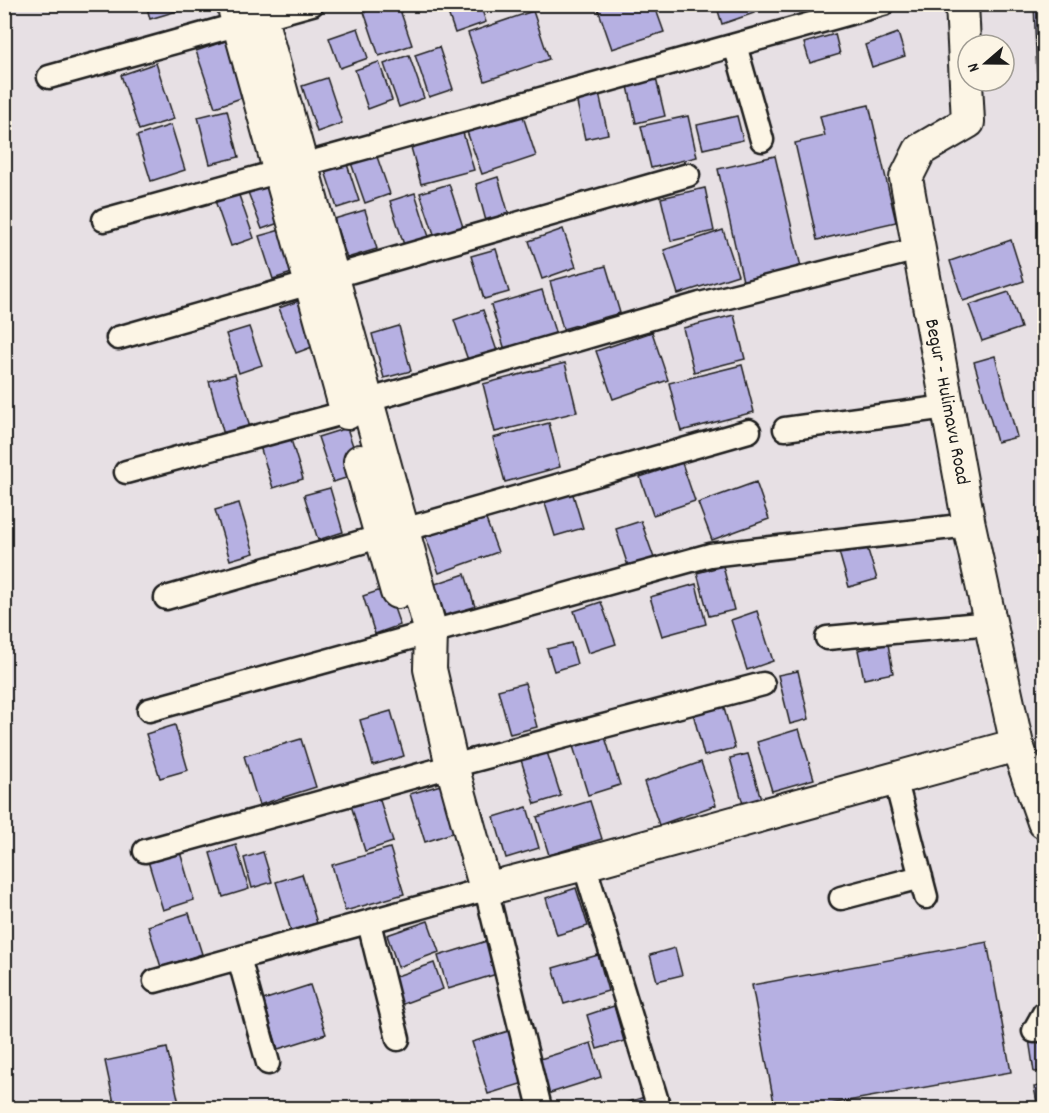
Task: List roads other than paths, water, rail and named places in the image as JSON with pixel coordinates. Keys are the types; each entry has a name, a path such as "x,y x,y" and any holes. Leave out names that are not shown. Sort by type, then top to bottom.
{"street":[{"path":"49,77 248,13 312,4"},
{"path":"104,220 883,4"},
{"name":"Begur - Hulimavu Road","path":"962,4 968,122 920,150 906,178 969,525 1017,745 1044,822"},
{"path":"248,13 430,669 452,766 486,889 540,1108"},
{"path":"735,45 762,140"},
{"path":"118,338 688,175"},
{"path":"126,472 700,304 918,249"},
{"path":"786,429 946,407"},
{"path":"166,598 749,431"},
{"path":"149,710 710,555 969,525"},
{"path":"827,638 991,623"},
{"path":"145,851 452,766 763,684"},
{"path":"155,981 1017,745"},
{"path":"841,898 924,887 895,778"},
{"path":"584,864 659,1108"},
{"path":"369,923 398,1039"},
{"path":"239,958 268,1063"}]}
